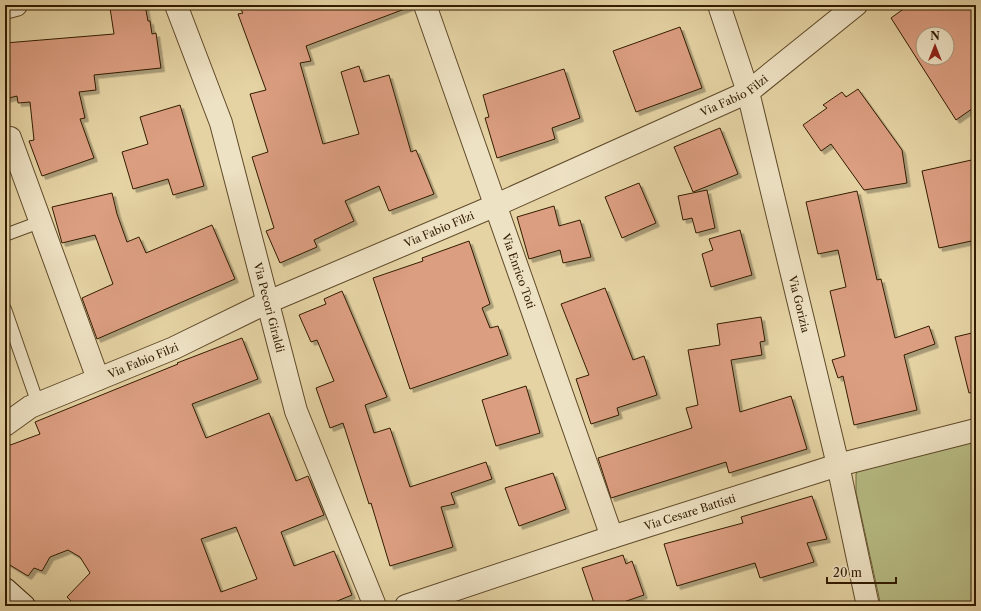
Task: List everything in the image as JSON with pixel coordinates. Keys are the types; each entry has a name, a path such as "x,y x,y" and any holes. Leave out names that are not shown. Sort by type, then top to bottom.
{"street":[{"path":"5,8 16,5"},
{"name":"Via Pecori Giraldi","path":"176,5 221,123 296,411 375,606"},
{"name":"Via Enrico Toti","path":"425,5 494,206 612,537"},
{"name":"Via Gorizia","path":"719,5 748,92 838,465 868,606"},
{"name":"Via Fabio Filzi","path":"5,425 30,407 174,348 268,302 494,206 748,92 856,5"},
{"path":"10,138 98,379"},
{"name":"Via Cesare Battisti","path":"406,606 612,537 838,465 976,430"},
{"path":"5,589 24,606"}],"lane":[{"path":"5,235 40,222"},
{"path":"5,309 38,404"}],"green space":[{"path":"972,441 976,443 976,606 881,606 856,492 856,474 861,466"}],"building":[{"path":"145,5 152,34 156,33 161,68 94,75 96,90 79,92 85,118 80,119 94,158 42,176 29,141 34,140 30,102 18,103 17,96 5,99 5,43 114,34 110,8"},
{"path":"254,5 409,5 410,7 306,46 311,61 300,63 323,144 359,134 341,72 359,66 364,82 389,75 411,152 416,150 434,194 389,211 379,186 345,201 354,221 314,240 317,247 280,263 266,231 274,228 252,157 268,152 250,94 266,90 238,14 243,13 241,10"},
{"path":"909,5 976,5 976,106 956,120 922,66 955,66 955,26 915,26 915,56 891,18"},
{"path":"680,27 702,88 636,112 613,51"},
{"path":"564,69 580,118 552,128 555,139 497,158 485,118 489,117 483,95"},
{"path":"858,89 902,150 907,183 864,190 831,144 821,151 803,125 827,108 823,105 842,92 846,97"},
{"path":"180,105 204,186 173,195 168,179 133,189 122,152 148,144 140,117"},
{"path":"720,128 738,174 693,192 674,147"},
{"path":"976,159 976,240 939,248 922,171"},
{"path":"639,183 656,223 622,238 605,197"},
{"path":"707,190 715,228 696,233 692,218 683,220 678,196"},
{"path":"857,191 877,280 881,279 895,338 929,326 935,344 904,355 917,410 854,425 843,376 838,378 832,360 845,356 830,291 846,287 838,250 818,254 806,202"},
{"path":"112,193 117,214 127,242 139,237 146,253 212,225 235,279 97,339 82,298 113,284 95,235 62,243 52,207"},
{"path":"554,206 559,226 580,220 591,257 563,263 560,250 529,259 517,217"},
{"path":"740,230 752,275 711,287 702,254 713,250 709,239"},
{"path":"469,241 490,304 482,308 490,328 498,326 508,355 410,389 373,278 423,261 422,258"},
{"path":"605,288 633,360 644,356 657,395 617,408 619,415 591,424 576,379 589,375 561,304"},
{"path":"342,291 387,397 365,405 374,433 390,428 410,487 486,462 492,479 451,493 455,504 441,507 453,547 390,566 371,503 369,504 343,423 330,428 316,388 334,381 317,340 311,342 299,315 326,304 324,299"},
{"path":"761,317 765,341 760,342 762,355 731,360 740,412 791,396 807,449 729,473 726,462 611,498 598,458 692,428 686,408 698,405 688,350 720,345 717,324"},
{"path":"976,332 976,392 969,393 955,337"},
{"path":"242,338 258,379 192,404 206,438 269,413 296,481 308,476 324,515 281,532 294,566 334,551 352,595 325,606 76,606 67,597 90,573 80,557 68,550 50,557 42,571 34,568 28,576 5,562 5,447 40,434 35,422 178,364 177,363","holes":["236,527 257,579 221,592 201,539"]},
{"path":"526,386 540,433 496,446 482,400"},
{"path":"553,473 566,509 519,526 505,488"},
{"path":"812,496 827,539 807,543 814,562 760,578 755,563 677,586 664,544 743,523 741,517"},
{"path":"623,555 626,564 632,561 644,595 612,606 595,606 582,568"}]}
